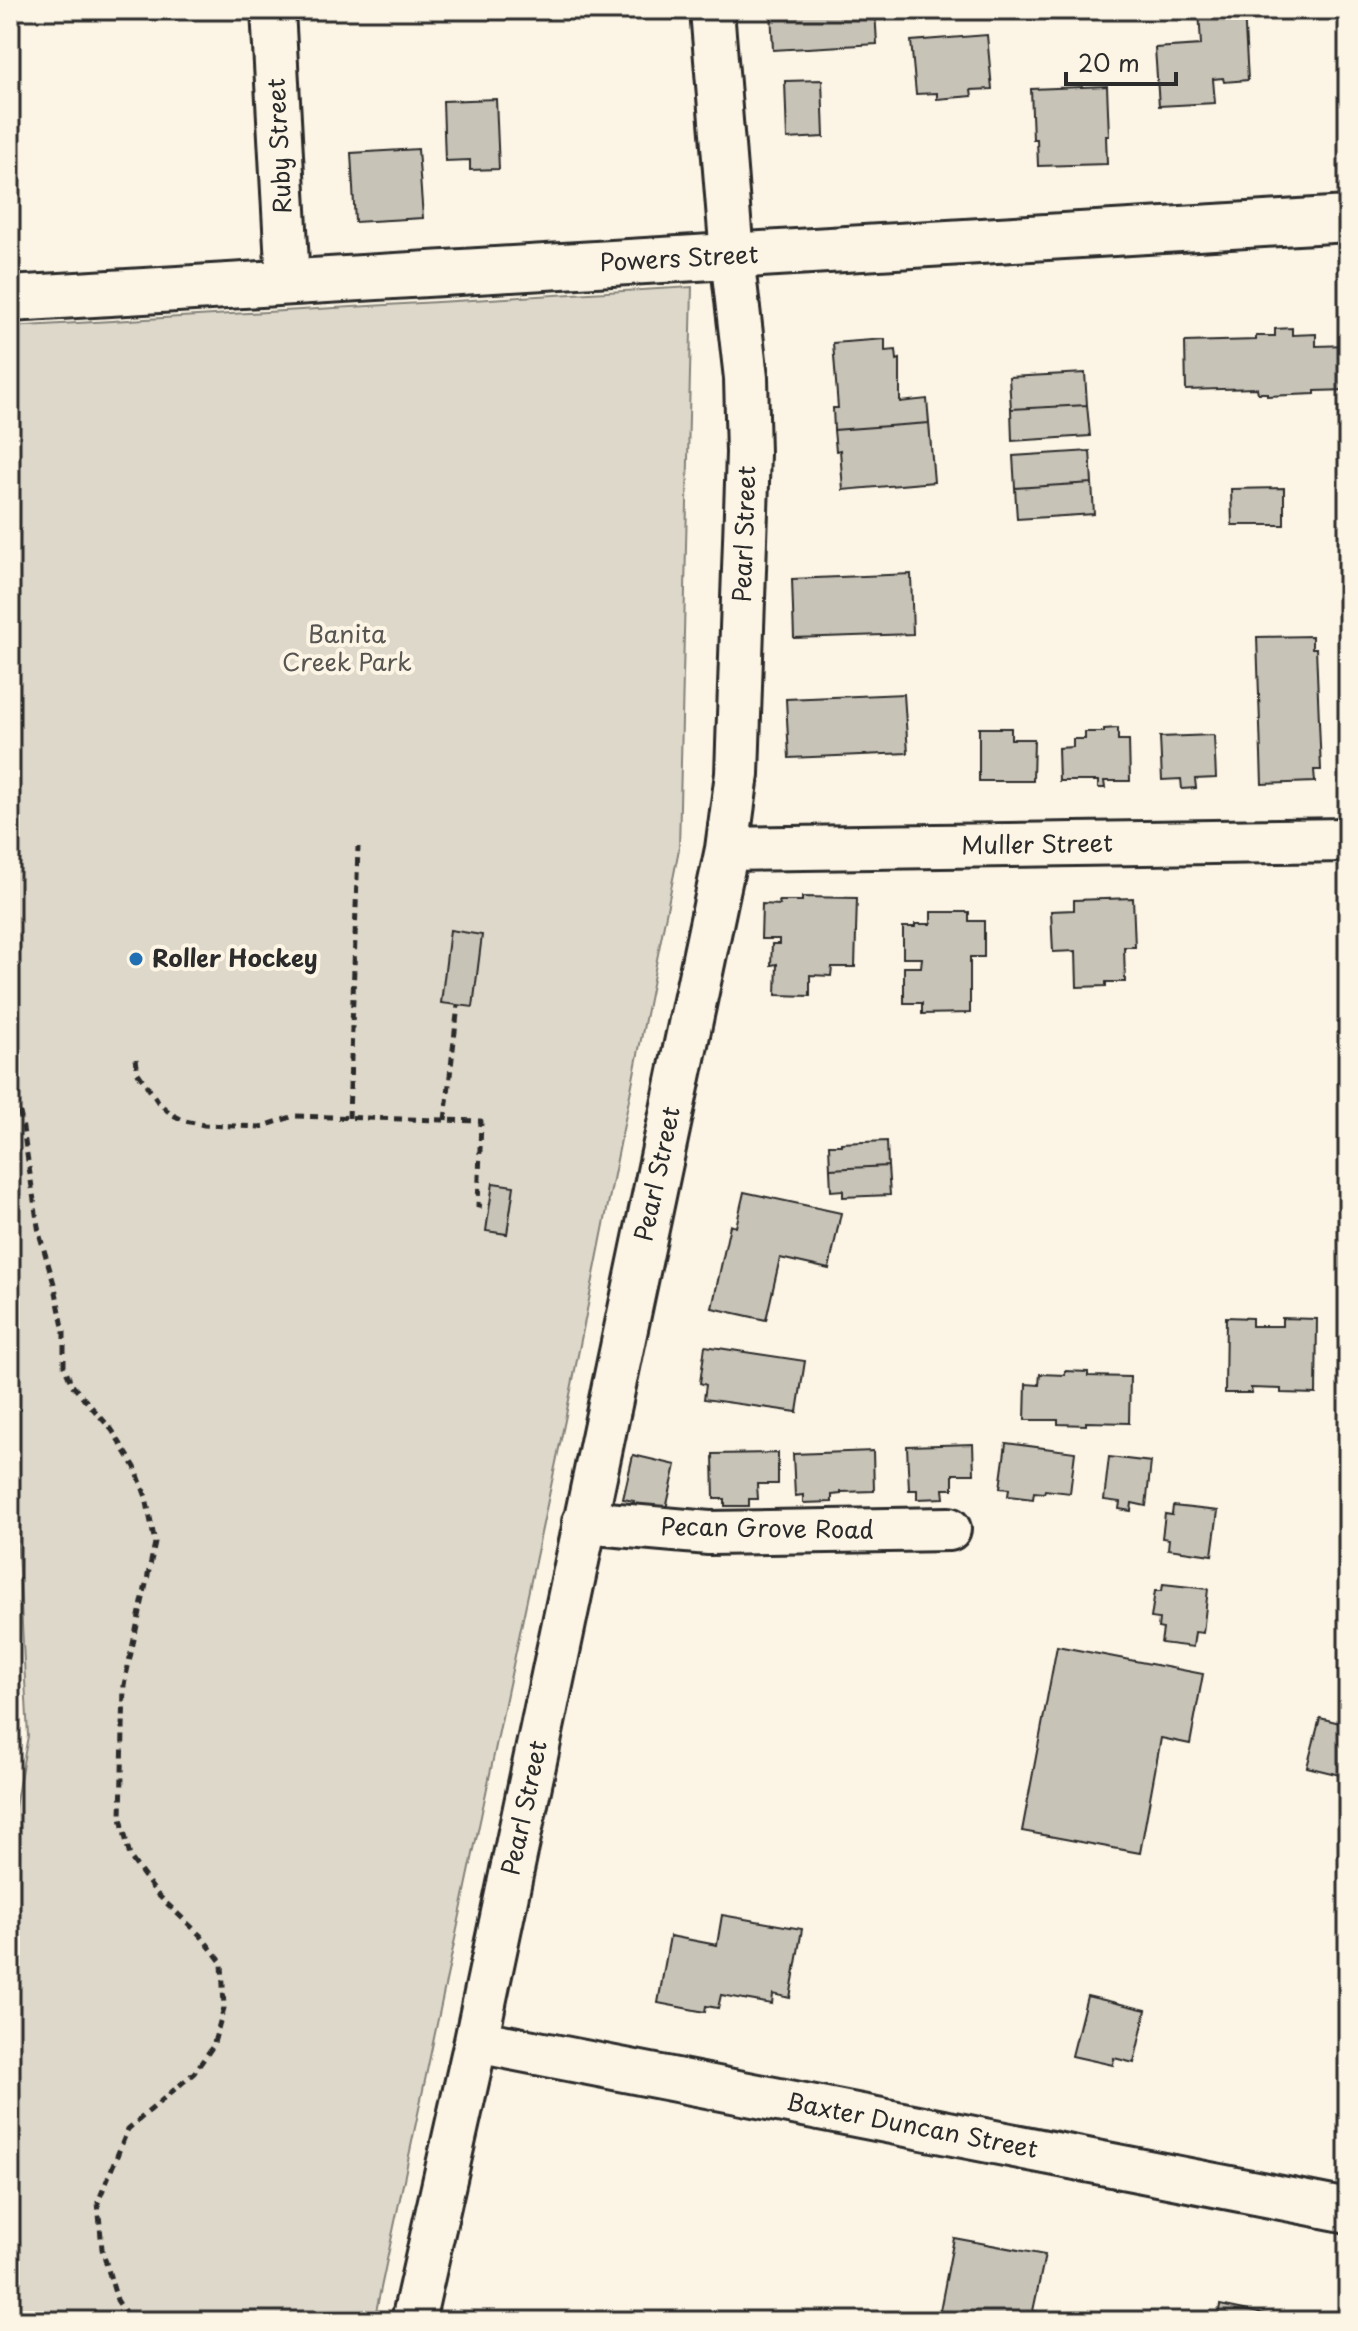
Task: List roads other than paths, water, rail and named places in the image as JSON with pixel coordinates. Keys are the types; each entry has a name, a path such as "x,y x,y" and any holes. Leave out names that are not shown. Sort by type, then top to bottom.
{"street":[{"name":"Ruby Street","path":"273,10 288,282"},
{"name":"Pearl Street","path":"413,2321 476,2041 727,849 737,774 748,453 746,378 732,256 712,10"},
{"name":"Powers Street","path":"10,299 1348,219"},
{"name":"Muller Street","path":"727,849 1348,840"},
{"name":"Pecan Grove Road","path":"584,1522 709,1533 949,1529"},
{"name":"Baxter Duncan Street","path":"476,2041 1348,2211"}],"place":[{"name":"Roller Hockey","path":"136,959"}],"park label":[{"name":"Banita Creek Park","path":"347,649"}]}
